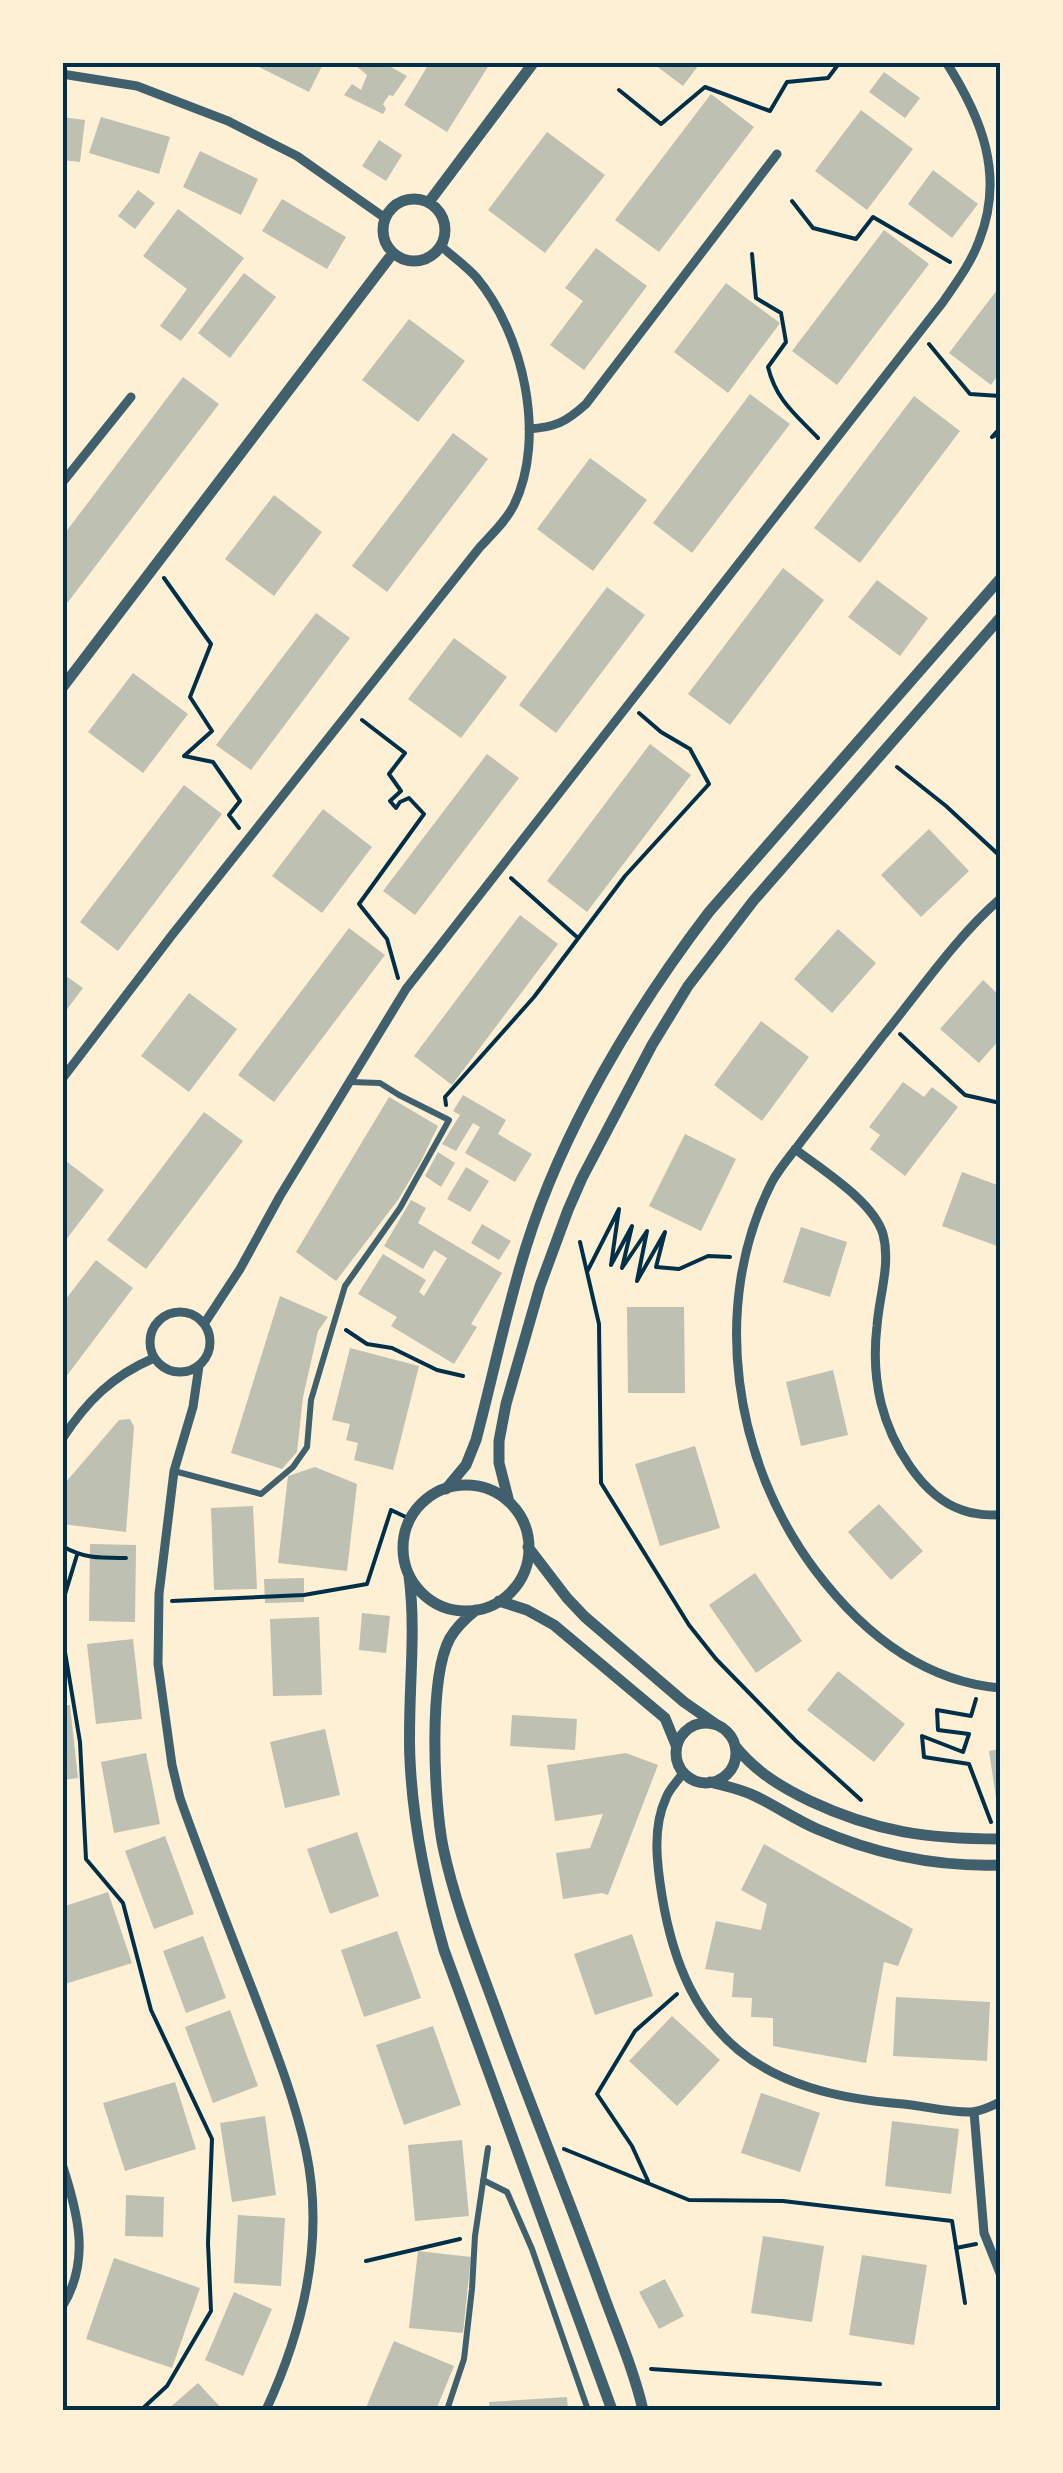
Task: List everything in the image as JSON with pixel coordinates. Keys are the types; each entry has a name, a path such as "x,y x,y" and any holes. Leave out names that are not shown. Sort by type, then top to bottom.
{"street":[{"path":"429,202 534,62"},
{"path":"204,1324 400,997 964,271 979,241 988,210 990,182 987,148 976,117 946,62"},
{"path":"62,74 137,86 228,121 298,156 385,218"},
{"path":"529,428 567,421 586,404 777,154"},
{"path":"408,199 429,202 443,216 446,226 441,246 424,260 403,259 393,253 384,237 385,218 398,203 408,199"},
{"path":"62,1079 513,508 521,487 529,400 513,340 476,277 441,246"},
{"path":"62,688 393,253"},
{"path":"62,483 130,397"},
{"path":"446,1489 466,1465 542,1203 578,1122 640,1011 709,912 1000,580"},
{"path":"509,1502 499,1463 499,1442 540,1286 568,1210 633,1078 680,1000 754,900 1000,618"},
{"path":"1000,899 968,931 773,1180 752,1233 738,1298 742,1404 762,1476 784,1524 834,1595 895,1651 928,1670 1000,1688"},
{"path":"174,1472 261,1494 293,1467 307,1447 312,1400 345,1286 400,1208 449,1120 380,1084 350,1082"},
{"path":"795,1149 874,1214 883,1234 885,1276 877,1326 877,1382 888,1421 908,1461 941,1499 961,1510 1000,1514"},
{"path":"199,1366 180,1373 160,1366 149,1338 160,1319 180,1312 190,1314 204,1324 210,1338 210,1349 199,1366 174,1472 159,1601 158,1664 166,1724 180,1798 288,2085 306,2153 312,2211 310,2270 301,2316 290,2356 266,2410"},
{"path":"62,1438 109,1383 154,1358"},
{"path":"409,1576 430,1601 446,1608 464,1612 499,1601 514,1590 524,1573 528,1535 521,1517 493,1491 474,1486 446,1489 426,1499 410,1519 403,1543 413,1626 410,1760 422,1864 444,1950 612,2410"},
{"path":"528,1547 585,1617 684,1702 726,1730 748,1762 781,1786 833,1812 868,1824 926,1836 1000,1839"},
{"path":"499,1601 554,1624 665,1718 684,1773 700,1782 752,1795 813,1828 880,1851 956,1864 1000,1865"},
{"path":"476,1610 458,1626 444,1653 436,1709 437,1802 443,1845 460,1915 590,2256 643,2410"},
{"path":"676,1746 680,1736 696,1724 717,1724"},
{"path":"710,1782 728,1774 736,1756 735,1746"},
{"path":"684,1773 666,1798 658,1830 658,1869 680,1968 707,2020 740,2052 768,2071 809,2088 879,2102 974,2112 1000,2102"},
{"path":"974,2112 984,2233 1000,2273"},
{"path":"447,2410 464,2359 474,2236 488,2148"},
{"path":"62,2164 81,2232 79,2268 62,2307"},
{"path":"483,2180 507,2192 532,2249 588,2410"}],"path":[{"path":"619,90 661,124 705,86 770,111 787,82 828,78 840,62"},
{"path":"792,201 813,228 856,239 874,217 964,271"},
{"path":"752,254 756,298 781,313 784,328 786,342 768,367 773,388 828,449"},
{"path":"920,332 970,394 1000,396"},
{"path":"156,566 211,644 190,697 212,731 184,756 213,762 240,801 229,815 247,840"},
{"path":"449,1120 445,1097 534,997 625,876 709,784 690,748 661,732 629,704"},
{"path":"350,710 405,753 389,774 401,791 390,801 396,808 409,798 424,814 359,904 388,938 400,997"},
{"path":"897,767 1000,856"},
{"path":"500,868 579,939"},
{"path":"892,1026 965,1095 1000,1103"},
{"path":"587,1272 618,1209 611,1265 632,1226 622,1268 647,1231 637,1280 664,1232 656,1266 679,1269 708,1256 746,1258"},
{"path":"580,1242 599,1324 601,1484 689,1624 716,1659 796,1741 861,1800"},
{"path":"334,1322 367,1344 392,1348 437,1370 463,1376"},
{"path":"159,1601 304,1595 366,1584 391,1510 410,1519"},
{"path":"62,1546 90,1558 126,1558"},
{"path":"62,1604 78,1555"},
{"path":"62,1634 80,1742 86,1859 123,1903 151,2010 212,2139 208,2243 211,2310 167,2386 141,2410"},
{"path":"981,1685 971,1716 937,1710 938,1730 969,1734 962,1752 922,1736 924,1757 969,1764 990,1822"},
{"path":"649,2184 632,2146 597,2094 635,2032 688,1984"},
{"path":"559,2147 689,2200 782,2200 952,2221 965,2303"},
{"path":"366,2261 474,2236"},
{"path":"650,2369 880,2384"}],"building":[{"path":"249,62 324,62 309,92"},
{"path":"359,62 382,62 407,76 383,104 383,114 344,95 352,84 361,90 367,75 356,66"},
{"path":"430,62 491,62 447,132 404,105"},
{"path":"651,62 701,62 683,86"},
{"path":"884,72 920,98 905,118 869,92"},
{"path":"711,94 754,127 659,252 615,220"},
{"path":"861,110 913,149 867,210 815,171"},
{"path":"62,117 85,120 80,162 62,160"},
{"path":"101,117 170,137 159,174 89,153"},
{"path":"547,132 605,175 545,253 488,210"},
{"path":"379,140 402,155 386,181 362,166"},
{"path":"200,151 258,179 241,215 183,187"},
{"path":"933,170 978,204 952,238 908,204"},
{"path":"138,190 155,203 135,229 118,216"},
{"path":"282,199 346,237 327,269 262,231"},
{"path":"178,209 244,258 181,341 160,326 187,289 143,256"},
{"path":"884,230 929,264 837,385 792,351"},
{"path":"596,248 647,286 584,370 550,345 583,301 565,288"},
{"path":"244,273 276,297 230,358 198,333"},
{"path":"726,283 780,323 728,393 674,352"},
{"path":"1000,286 1000,372 991,385 949,353"},
{"path":"409,319 465,361 418,422 362,380"},
{"path":"183,377 219,404 62,610 62,537"},
{"path":"750,394 790,424 692,553 653,523"},
{"path":"914,396 960,431 860,563 814,528"},
{"path":"453,433 488,459 387,592 352,566"},
{"path":"590,458 647,500 593,571 537,529"},
{"path":"274,495 322,532 274,596 225,559"},
{"path":"783,568 824,600 730,725 688,694"},
{"path":"877,580 928,618 900,656 848,617"},
{"path":"607,587 645,615 556,733 519,705"},
{"path":"316,613 350,638 251,770 216,745"},
{"path":"454,638 507,677 461,738 408,699"},
{"path":"133,673 188,714 143,773 88,732"},
{"path":"650,744 691,775 587,912 547,881"},
{"path":"487,754 519,778 415,915 383,891"},
{"path":"184,785 222,814 118,951 80,922"},
{"path":"323,809 372,847 322,913 272,876"},
{"path":"929,829 969,871 921,917 881,875"},
{"path":"520,915 558,944 452,1085 414,1056"},
{"path":"349,928 385,955 274,1102 238,1075"},
{"path":"838,929 876,963 832,1013 794,979"},
{"path":"62,973 83,988 62,1016"},
{"path":"983,980 1000,996 1000,1039 979,1063 940,1029"},
{"path":"189,993 237,1029 189,1092 141,1056"},
{"path":"761,1021 809,1057 762,1121 714,1085"},
{"path":"903,1082 924,1097 932,1087 958,1107 905,1176 870,1149 880,1135 869,1127"},
{"path":"463,1095 506,1120 498,1134 532,1154 515,1182 465,1153 480,1127 473,1123 456,1151 442,1144 460,1115 453,1111"},
{"path":"389,1097 438,1126 398,1200 336,1281 296,1252"},
{"path":"204,1112 243,1141 146,1269 107,1240"},
{"path":"685,1134 736,1159 701,1231 649,1206"},
{"path":"438,1152 455,1163 441,1187 425,1176"},
{"path":"62,1158 104,1190 62,1245"},
{"path":"466,1167 489,1181 470,1212 447,1199"},
{"path":"962,1172 1000,1186 1000,1247 942,1226"},
{"path":"411,1200 426,1208 418,1223 502,1273 471,1324 477,1327 454,1364 391,1326 397,1317 358,1294 383,1254 426,1280 419,1292 424,1296 447,1258 434,1250 423,1269 384,1246"},
{"path":"482,1224 511,1241 499,1260 471,1243"},
{"path":"801,1227 847,1242 830,1297 783,1282"},
{"path":"96,1260 133,1288 62,1382 62,1304"},
{"path":"280,1296 328,1317 318,1331 303,1397 297,1452 282,1469 231,1453"},
{"path":"627,1307 684,1307 685,1393 628,1393"},
{"path":"350,1348 419,1366 393,1470 354,1460 358,1443 346,1440 350,1424 332,1420"},
{"path":"833,1370 848,1435 801,1446 786,1382"},
{"path":"130,1419 134,1427 126,1532 62,1524 66,1482 119,1420"},
{"path":"695,1446 720,1528 660,1546 635,1464"},
{"path":"315,1467 357,1484 347,1571 278,1563 288,1476"},
{"path":"879,1504 923,1551 891,1580 848,1532"},
{"path":"253,1506 257,1589 214,1590 211,1508"},
{"path":"90,1544 136,1545 135,1622 89,1621"},
{"path":"755,1573 802,1641 756,1673 709,1605"},
{"path":"304,1578 304,1602 265,1603 264,1579"},
{"path":"362,1613 390,1616 386,1653 359,1650"},
{"path":"319,1617 322,1695 273,1696 270,1619"},
{"path":"133,1639 142,1719 96,1724 87,1644"},
{"path":"838,1671 905,1724 874,1762 807,1710"},
{"path":"70,1705 78,1778 62,1780 62,1706"},
{"path":"512,1715 577,1719 575,1750 510,1746"},
{"path":"325,1729 340,1795 285,1808 270,1742"},
{"path":"1000,1749 1000,1811 998,1811 989,1751"},
{"path":"146,1753 160,1824 114,1833 101,1762"},
{"path":"626,1753 658,1765 608,1895 563,1899 556,1853 590,1848 603,1814 555,1821 547,1765"},
{"path":"357,1832 379,1896 330,1914 307,1849"},
{"path":"165,1836 194,1914 154,1929 125,1851"},
{"path":"764,1844 913,1929 898,1966 884,1962 866,2063 773,2046 773,2018 751,2017 752,1998 732,1997 734,1973 705,1969 716,1921 761,1930 767,1904 741,1890"},
{"path":"108,1892 132,1963 62,1985 62,1907"},
{"path":"397,1931 421,1998 364,2017 341,1950"},
{"path":"632,1934 653,1996 595,2015 574,1954"},
{"path":"203,1936 226,1998 186,2013 163,1951"},
{"path":"896,1997 990,2002 987,2061 893,2056"},
{"path":"230,2010 258,2086 213,2103 185,2027"},
{"path":"672,2016 720,2060 677,2106 629,2061"},
{"path":"433,2026 461,2105 404,2125 376,2045"},
{"path":"175,2082 196,2149 125,2171 103,2103"},
{"path":"761,2093 820,2113 800,2172 741,2153"},
{"path":"265,2116 276,2195 232,2202 220,2123"},
{"path":"892,2121 959,2129 951,2194 885,2186"},
{"path":"462,2140 469,2216 415,2221 408,2145"},
{"path":"126,2195 164,2197 163,2237 125,2236"},
{"path":"238,2215 285,2218 281,2286 234,2283"},
{"path":"763,2236 824,2246 812,2322 751,2313"},
{"path":"418,2251 471,2257 463,2333 409,2328"},
{"path":"862,2255 927,2265 914,2345 849,2335"},
{"path":"114,2258 200,2288 172,2368 86,2339"},
{"path":"665,2279 684,2316 659,2329 639,2292"},
{"path":"234,2292 272,2309 243,2376 205,2360"},
{"path":"394,2341 454,2366 436,2410 365,2410"},
{"path":"198,2383 223,2410 167,2410"},
{"path":"567,2397 568,2410 490,2410 489,2402"}]}
